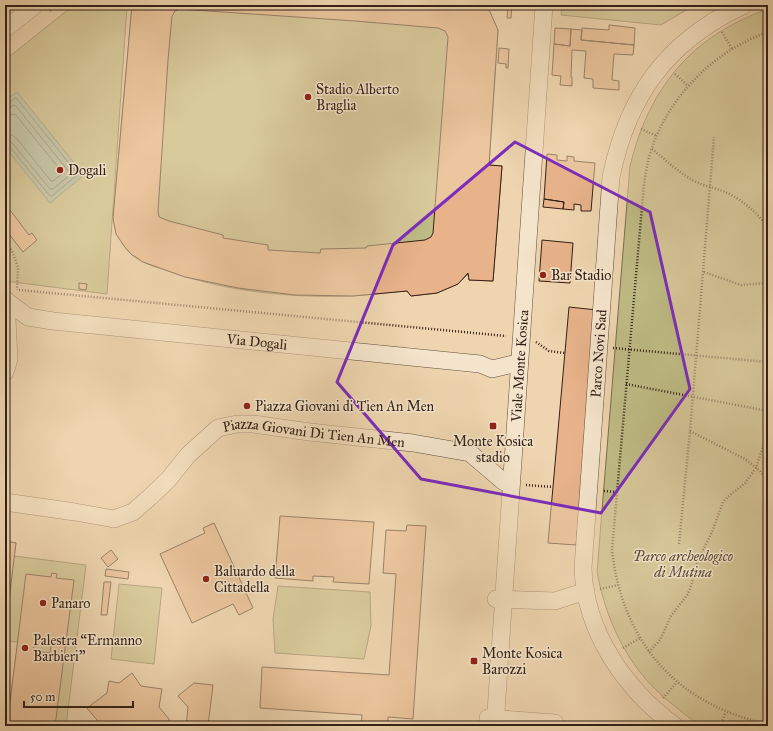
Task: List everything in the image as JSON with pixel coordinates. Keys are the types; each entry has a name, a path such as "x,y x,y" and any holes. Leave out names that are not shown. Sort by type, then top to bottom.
{"street":[{"path":"5,29 35,5"},
{"name":"Viale Monte Kosica","path":"500,599 504,482 513,364 518,338 535,5"},
{"name":"Viale Monte Kosica","path":"491,722 518,338 544,5"},
{"name":"Parco Novi Sad","path":"675,726 654,709 628,682 611,656 596,628 584,581 611,178 616,155 626,123 651,79 678,48 710,22 744,5"},
{"path":"5,372 8,359 10,295"},
{"name":"Via Dogali","path":"10,295 28,317 53,321 480,364 492,368 513,364"},
{"name":"Piazza Giovani Di Tien An Men","path":"5,502 114,519 133,512 168,480 188,455 218,428 237,424 253,424 443,447 470,453 504,482"},
{"path":"500,599 555,601 586,591"},
{"path":"491,722 555,723"}],"path":[{"path":"768,32 727,52 696,77 671,109 661,126 652,149 644,184 612,550 614,570 624,608 649,652 667,673 698,697 726,712 751,721 768,724"},
{"path":"679,544 697,356 714,137"},
{"path":"652,149 679,172 696,182 726,192 738,199 753,211 768,227"},
{"path":"5,242 12,251 18,266 10,295 518,338 533,340 549,351 565,353"},
{"path":"704,272 741,285 768,283"},
{"path":"600,347 768,362"},
{"path":"626,384 768,411"},
{"path":"690,431 745,459 756,468 768,483"},
{"path":"649,652 660,640 670,616 688,594 694,578 697,562 712,532 723,502 730,494 745,484 756,468 768,431"},
{"path":"521,485 553,487"},
{"path":"611,656 640,638"},
{"path":"654,709 677,682"},
{"path":"720,726 726,712"}],"highlighted area":[{"path":"515,142 650,212 690,389 601,513 421,479 337,382 393,245"}],"green space":[{"name":"Dogali","path":"74,5 125,5 127,7 107,294 5,281 5,60"},
{"name":"Stadio Alberto Braglia","path":"132,5 484,5 490,12 498,30 489,165 502,166 493,281 469,280 468,274 458,284 437,293 411,296 407,291 352,296 284,295 238,289 193,279 149,265 134,257 121,241 113,218"},
{"path":"562,5 695,5 661,25 561,15"},
{"name":"Parco archeologico di Mutina","path":"768,9 768,726 704,726 689,718 660,694 634,664 623,647 607,611 597,572 630,166 638,138 649,112 662,89 677,68 696,50 717,34 741,20"},
{"name":"Panaro","path":"5,541 16,543 14,556 86,565 66,726 7,726 18,642 5,641"},
{"path":"119,584 162,588 154,664 111,659"},
{"path":"278,586 370,592 371,626 364,659 275,653 273,619"}],"water":[{"path":"17,92 84,175 50,203 5,147 5,101"}],"building":[{"path":"132,5 484,5 490,12 498,30 489,165 502,166 493,281 469,280 468,273 458,284 437,293 411,296 407,291 353,296 295,295 238,288 185,277 143,262 131,254 124,246 116,234 113,218","holes":["179,9 438,28 445,31 448,37 433,233 431,237 425,240 367,246 366,248 321,249 320,253 268,250 268,245 223,238 223,235 159,217 158,211 168,60 172,16 175,11"]},
{"path":"508,5 512,5 511,18 507,18"},
{"path":"609,25 635,28 634,45 581,40 582,28 609,30"},
{"path":"555,28 571,29 570,46 554,44"},
{"path":"571,29 582,30 581,40 634,45 633,55 614,54 612,80 619,81 619,90 593,88 593,79 584,78 586,51 572,50 572,86 560,85 561,76 552,75 554,44 570,46"},
{"path":"499,48 509,49 508,68 506,68 506,64 498,63"},
{"path":"547,154 557,155 557,160 567,161 567,156 574,157 574,161 595,163 591,211 581,211 581,205 574,204 574,210 563,209 564,202 544,199"},
{"path":"5,198 8,203 6,205 29,235 32,233 37,240 23,252 5,229"},
{"path":"544,199 564,202 563,209 543,207"},
{"path":"542,240 573,243 570,283 539,281"},
{"path":"79,283 87,284 86,290 79,289"},
{"path":"569,307 597,310 576,545 548,543"},
{"path":"280,516 374,522 369,584 333,582 334,577 313,576 313,581 275,578"},
{"name":"Baluardo della Cittadella","path":"214,523 253,608 239,615 233,604 192,623 160,554 205,533 203,528"},
{"path":"407,525 426,526 413,719 388,717 388,726 361,726 362,715 260,708 262,667 389,675 396,574 383,573 386,530 406,531"},
{"path":"5,541 16,543 5,633"},
{"path":"111,550 118,559 108,567 101,558"},
{"path":"106,569 129,572 128,579 105,576"},
{"name":"Panaro","path":"52,573 57,574 56,578 74,580 55,726 7,726 26,574 51,577","holes":["35,643 51,646 50,653 33,651"]},
{"path":"104,582 111,582 107,615 101,615"},
{"path":"132,673 141,686 162,689 159,707 169,719 169,726 102,726 87,708 107,693 109,681 119,683"},
{"path":"194,683 213,685 208,726 186,726 188,707 178,696"}],"place":[{"name":"Stadio Alberto Braglia","path":"308,97"},
{"name":"Dogali","path":"60,170"},
{"name":"Bar Stadio","path":"543,275"},
{"name":"Piazza Giovani di Tien An Men","path":"247,406"},
{"name":"Monte Kosica stadio","path":"493,426"},
{"name":"Baluardo della Cittadella","path":"206,579"},
{"name":"Panaro","path":"43,603"},
{"name":"Palestra “Ermanno Barbieri”","path":"25,648"},
{"name":"Monte Kosica Barozzi","path":"474,661"}]}
